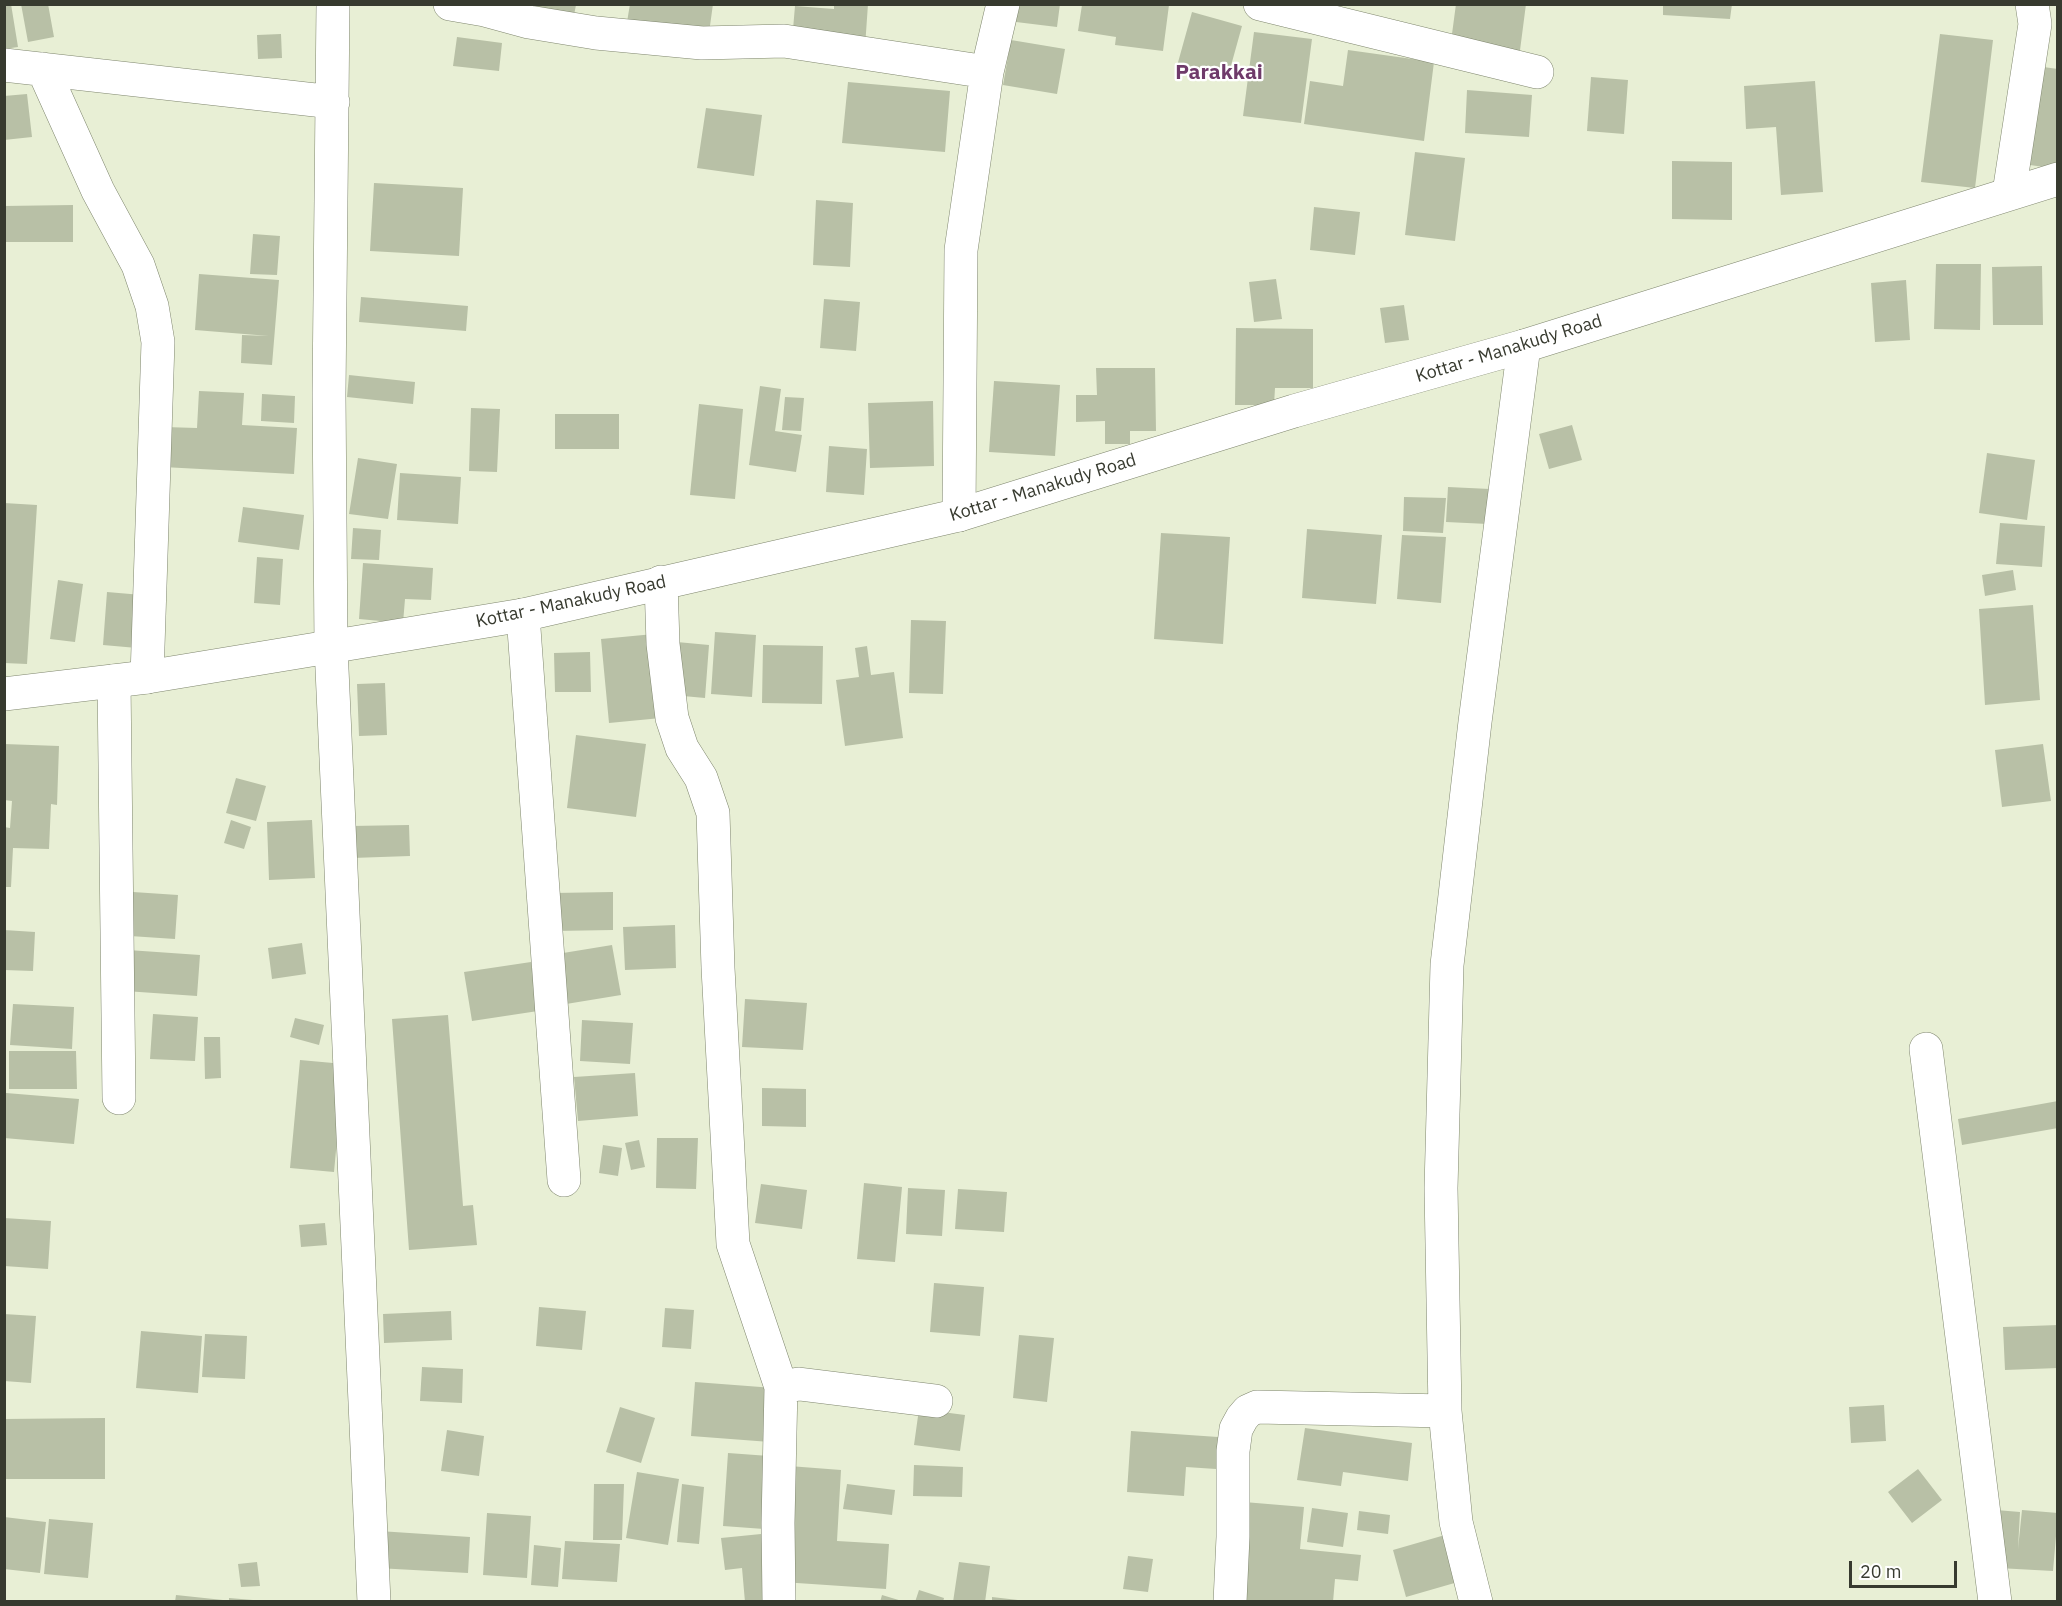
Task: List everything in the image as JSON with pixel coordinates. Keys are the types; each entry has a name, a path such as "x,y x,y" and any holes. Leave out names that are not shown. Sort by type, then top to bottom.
{"street":[{"path":"333,4 329,394 331,647 374,1602"},
{"path":"450,4 596,33 702,43 784,41 987,72"},
{"path":"959,515 961,250 987,72 1003,4"},
{"path":"1260,4 1536,72"},
{"path":"2009,193 2035,24 2032,4"},
{"path":"4,65 333,102"},
{"path":"43,69 98,191 138,265 152,306 158,342 147,677"},
{"name":"Kottar - Manakudy Road","path":"4,694 147,677 524,615 959,515 1294,411 1524,346 2058,179"},
{"path":"1476,1602 1456,1522 1445,1411 1442,1188 1447,965 1475,722 1524,346"},
{"path":"661,582 663,645 672,718 682,748 701,778 713,813 718,968 733,1244 781,1387 779,1602"},
{"path":"524,615 564,1180"},
{"path":"114,681 119,1098"},
{"path":"1926,1049 1995,1602"},
{"path":"781,1387 799,1384 936,1401"},
{"path":"1230,1602 1233,1451 1236,1429 1248,1411 1257,1407 1445,1411"}],"building":[{"path":"4,4 11,4 18,47 4,49"},
{"path":"21,4 48,4 54,37 28,42"},
{"path":"630,4 713,4 709,33 627,22"},
{"path":"834,4 868,4 865,47 792,41 795,6 834,9"},
{"path":"1018,4 1060,4 1057,27 1016,22"},
{"path":"1456,4 1526,4 1519,58 1450,49"},
{"path":"1663,4 1732,4 1730,19 1663,15"},
{"path":"537,5 576,5 572,25 535,19"},
{"path":"1082,5 1169,5 1163,51 1115,45 1116,37 1078,31"},
{"path":"1192,12 1242,26 1227,80 1177,66"},
{"path":"1254,32 1312,39 1301,123 1243,116"},
{"path":"281,34 282,58 258,59 257,35"},
{"path":"1940,34 1993,40 1975,188 1921,182"},
{"path":"457,37 502,43 499,71 453,66"},
{"path":"1011,40 1065,49 1057,94 1003,85"},
{"path":"1348,50 1434,62 1424,141 1304,124 1310,81 1343,86"},
{"path":"2036,66 2058,69 2058,169 2023,164"},
{"path":"1591,77 1628,80 1624,134 1587,131"},
{"path":"1815,81 1823,192 1781,195 1776,127 1746,129 1744,86"},
{"path":"848,82 950,91 945,152 842,143"},
{"path":"1467,90 1532,95 1529,137 1465,133"},
{"path":"27,94 32,137 4,140 4,96"},
{"path":"706,108 762,115 754,176 697,168"},
{"path":"1415,152 1465,158 1455,241 1405,235"},
{"path":"1672,161 1732,162 1732,220 1672,219"},
{"path":"374,183 463,188 459,256 370,251"},
{"path":"816,200 853,203 850,267 813,265"},
{"path":"73,205 73,242 4,242 4,206"},
{"path":"1314,207 1360,212 1355,255 1310,250"},
{"path":"253,234 280,236 277,275 250,274"},
{"path":"1936,264 1981,264 1980,330 1934,329"},
{"path":"2042,266 2043,325 1993,325 1992,267"},
{"path":"199,274 279,280 272,365 241,363 242,335 269,336 195,330"},
{"path":"1276,279 1282,319 1254,322 1249,282"},
{"path":"1906,280 1910,340 1875,342 1871,283"},
{"path":"361,297 468,306 466,331 359,322"},
{"path":"824,299 860,302 856,351 820,348"},
{"path":"1404,305 1409,340 1385,343 1380,308"},
{"path":"1236,328 1313,329 1313,388 1275,388 1274,405 1235,405"},
{"path":"1096,368 1155,368 1156,431 1130,431 1130,444 1105,444 1105,421 1076,422 1076,395 1097,395"},
{"path":"349,375 415,382 413,404 347,397"},
{"path":"994,381 1060,385 1055,456 989,452"},
{"path":"760,386 781,389 775,431 802,435 796,472 749,465"},
{"path":"199,391 244,393 242,425 297,428 294,474 163,467 165,427 197,428"},
{"path":"262,394 295,396 294,423 261,421"},
{"path":"785,397 804,398 801,431 782,430"},
{"path":"933,401 934,466 870,468 868,403"},
{"path":"699,404 743,409 735,499 690,495"},
{"path":"471,408 500,409 497,472 469,471"},
{"path":"555,414 619,414 619,449 555,449"},
{"path":"1572,425 1582,460 1549,469 1539,434"},
{"path":"829,446 867,449 864,495 826,492"},
{"path":"1987,453 2035,460 2027,520 1979,513"},
{"path":"358,458 397,464 388,519 349,514"},
{"path":"400,473 461,477 458,524 397,520"},
{"path":"1448,487 1490,489 1488,524 1446,522"},
{"path":"1404,497 1446,498 1443,533 1403,531"},
{"path":"4,503 37,505 27,664 4,663"},
{"path":"243,507 304,515 299,550 238,542"},
{"path":"2000,523 2045,526 2042,567 1996,564"},
{"path":"353,528 381,530 379,560 351,559"},
{"path":"1307,529 1382,535 1376,604 1302,598"},
{"path":"1161,533 1230,537 1223,644 1154,639"},
{"path":"1402,535 1446,537 1441,603 1397,599"},
{"path":"257,557 283,559 280,605 254,603"},
{"path":"363,563 433,568 431,600 405,599 403,623 359,619"},
{"path":"2013,570 2016,590 1985,596 1982,575"},
{"path":"58,580 83,584 75,642 50,639"},
{"path":"107,592 142,595 137,648 103,645"},
{"path":"2033,605 2040,700 1985,705 1979,609"},
{"path":"911,620 946,621 943,694 909,693"},
{"path":"715,632 756,635 752,697 711,694"},
{"path":"654,634 661,718 609,723 601,639"},
{"path":"677,642 709,645 705,698 672,695"},
{"path":"763,645 823,646 822,704 762,703"},
{"path":"867,646 871,675 894,672 903,738 845,746 836,680 859,677 855,648"},
{"path":"590,652 591,692 555,692 554,653"},
{"path":"385,683 387,735 359,736 357,684"},
{"path":"576,735 646,744 636,817 567,808"},
{"path":"4,744 59,746 57,805 51,804 49,849 13,848 11,887 4,887 4,827 10,828 12,801 4,800"},
{"path":"2043,744 2051,801 2002,807 1995,750"},
{"path":"236,778 266,786 256,821 226,813"},
{"path":"231,820 251,827 244,849 224,843"},
{"path":"312,820 315,878 269,880 267,822"},
{"path":"409,825 410,856 352,858 351,826"},
{"path":"133,892 178,895 175,939 130,936"},
{"path":"613,892 613,930 554,931 554,893"},
{"path":"675,925 676,968 625,970 623,927"},
{"path":"4,930 35,932 33,971 4,970"},
{"path":"302,943 306,974 272,979 268,948"},
{"path":"612,945 621,995 560,1005 551,955"},
{"path":"128,950 200,955 197,996 125,991"},
{"path":"531,962 538,1011 472,1021 464,972"},
{"path":"745,999 807,1003 803,1050 742,1047"},
{"path":"13,1004 74,1007 72,1049 10,1045"},
{"path":"153,1014 198,1017 195,1061 150,1059"},
{"path":"448,1015 463,1206 473,1205 477,1245 409,1250 392,1019"},
{"path":"295,1018 324,1025 319,1045 290,1037"},
{"path":"582,1020 633,1023 630,1064 580,1061"},
{"path":"204,1037 220,1037 221,1078 205,1079"},
{"path":"9,1051 76,1051 77,1089 9,1089"},
{"path":"300,1060 344,1064 334,1172 290,1168"},
{"path":"635,1073 638,1116 578,1121 574,1077"},
{"path":"762,1088 806,1089 806,1127 762,1126"},
{"path":"6,1093 79,1099 74,1144 4,1138"},
{"path":"2058,1101 2058,1128 1962,1145 1958,1119"},
{"path":"657,1138 698,1138 696,1189 656,1188"},
{"path":"639,1140 645,1167 631,1170 625,1143"},
{"path":"603,1145 622,1148 618,1176 599,1173"},
{"path":"864,1183 902,1187 895,1262 857,1259"},
{"path":"761,1184 807,1190 802,1229 755,1223"},
{"path":"908,1188 945,1190 942,1236 906,1234"},
{"path":"958,1189 1007,1192 1004,1232 955,1229"},
{"path":"4,1218 51,1221 48,1269 4,1266"},
{"path":"325,1223 327,1245 301,1247 299,1225"},
{"path":"934,1283 984,1287 980,1336 930,1332"},
{"path":"539,1307 586,1311 582,1350 536,1346"},
{"path":"665,1308 694,1310 691,1349 662,1347"},
{"path":"451,1311 452,1340 384,1343 383,1314"},
{"path":"4,1314 36,1316 31,1383 4,1381"},
{"path":"2058,1325 2058,1368 2005,1370 2003,1327"},
{"path":"141,1331 202,1336 198,1393 136,1388"},
{"path":"205,1334 247,1336 245,1379 202,1377"},
{"path":"1019,1335 1054,1338 1047,1402 1013,1398"},
{"path":"422,1367 463,1369 462,1403 420,1401"},
{"path":"695,1382 774,1388 770,1442 691,1436"},
{"path":"1884,1405 1886,1441 1851,1443 1849,1407"},
{"path":"620,1407 655,1418 641,1463 606,1452"},
{"path":"919,1409 965,1415 960,1451 914,1445"},
{"path":"105,1418 105,1479 4,1479 4,1419"},
{"path":"1305,1428 1412,1443 1408,1481 1343,1472 1341,1486 1297,1480"},
{"path":"447,1430 484,1436 479,1476 441,1471"},
{"path":"1131,1431 1218,1437 1216,1469 1186,1467 1184,1496 1127,1492"},
{"path":"728,1453 769,1456 764,1529 723,1526"},
{"path":"914,1465 963,1467 962,1497 913,1496"},
{"path":"789,1466 841,1470 837,1541 889,1544 886,1589 782,1582"},
{"path":"1918,1469 1942,1500 1912,1523 1888,1492"},
{"path":"637,1472 679,1479 668,1545 626,1538"},
{"path":"594,1484 624,1484 622,1540 593,1540"},
{"path":"682,1484 704,1487 699,1544 677,1542"},
{"path":"847,1484 895,1490 892,1515 843,1509"},
{"path":"1244,1502 1304,1507 1300,1549 1361,1555 1358,1581 1335,1579 1333,1602 1234,1602"},
{"path":"1312,1508 1348,1513 1343,1547 1307,1542"},
{"path":"1984,1509 2020,1512 2018,1549 2022,1510 2058,1513 2053,1571 1980,1567"},
{"path":"1359,1511 1390,1515 1388,1534 1357,1530"},
{"path":"487,1513 531,1516 527,1578 483,1575"},
{"path":"4,1517 46,1522 40,1573 4,1569"},
{"path":"49,1519 93,1523 88,1578 44,1574"},
{"path":"379,1531 470,1537 468,1573 377,1568"},
{"path":"761,1534 768,1602 745,1602 742,1568 725,1570 721,1538"},
{"path":"1445,1535 1458,1582 1406,1597 1393,1550"},
{"path":"565,1541 620,1544 617,1582 562,1579"},
{"path":"534,1545 561,1548 558,1587 531,1585"},
{"path":"1128,1556 1153,1559 1148,1592 1123,1589"},
{"path":"257,1562 260,1586 241,1587 238,1564"},
{"path":"959,1562 990,1566 985,1602 953,1602"},
{"path":"919,1590 944,1598 943,1602 915,1602"},
{"path":"176,1595 223,1600 223,1602 175,1602"},
{"path":"882,1595 902,1601 880,1602"},
{"path":"992,1597 1018,1600 1018,1602 992,1602"},
{"path":"229,1598 253,1600 253,1602 229,1602"}],"district":[{"name":"Parakkai","path":"1219,73"}]}
